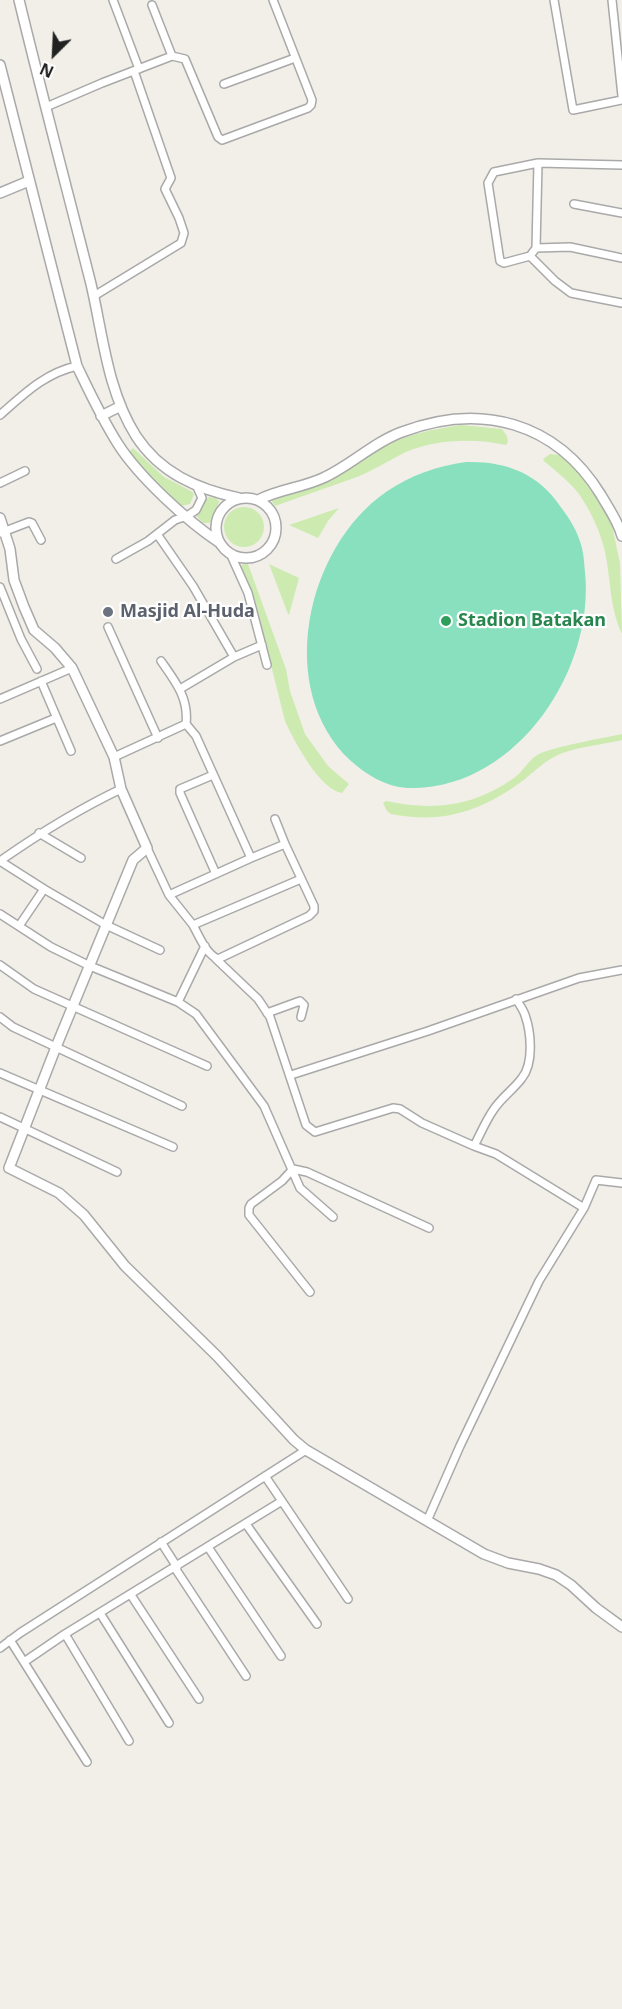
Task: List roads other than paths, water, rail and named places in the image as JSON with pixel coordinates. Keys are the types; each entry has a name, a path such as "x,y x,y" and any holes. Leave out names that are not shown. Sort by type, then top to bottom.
{"street":[{"path":"19,0 94,296 106,359 122,406 136,436 173,474 197,487 239,498 258,500 266,505 275,520 275,537 271,545 257,556 247,558 230,553"},
{"path":"94,296 181,243 184,233 165,189 171,178 113,0"},
{"path":"46,107 172,56 185,59 219,139 225,140 311,105 312,100 273,0"},
{"path":"554,0 573,110 622,98 612,0"},
{"path":"152,5 172,56"},
{"path":"224,84 295,58"},
{"path":"0,65 77,366 101,416 119,446 160,494 230,553 248,593 267,666"},
{"path":"538,163 536,248 530,256 507,264 500,261 488,183 494,172 538,163 622,165"},
{"path":"0,193 29,181"},
{"path":"574,204 622,213"},
{"path":"536,248 570,248 622,258"},
{"path":"530,256 555,281 571,292 622,303"},
{"path":"0,415 40,381 61,370 77,366"},
{"path":"101,416 122,406"},
{"path":"258,500 278,490 301,486 323,478 398,433 440,421 484,420 510,423 540,435 561,448 593,482 620,522 622,536"},
{"path":"119,446 136,436"},
{"path":"0,483 25,471"},
{"path":"116,559 176,520 196,510 202,498 197,487"},
{"path":"220,543 216,532 216,521 221,510 229,502 239,498"},
{"path":"0,518 13,564 14,580 34,630 55,648 72,668 114,757 139,854 193,926 205,946 258,999 267,1013 291,1075 306,1125 315,1132 393,1108 400,1109 422,1123 496,1154 584,1208"},
{"path":"3,532 31,522 41,540"},
{"path":"157,534 193,586 234,657"},
{"path":"0,587 21,639 37,669"},
{"path":"108,627 158,738"},
{"path":"180,688 234,657 262,645"},
{"path":"161,661 180,688 188,712 186,724 196,736 251,858"},
{"path":"1,695 72,668"},
{"path":"41,681 71,750"},
{"path":"0,741 56,718"},
{"path":"114,757 186,724"},
{"path":"213,775 180,789 180,793 216,874"},
{"path":"121,789 39,833 0,861 106,925 160,950"},
{"path":"215,958 218,959 309,916 314,911 314,906 274,819"},
{"path":"39,833 81,858"},
{"path":"169,895 285,844"},
{"path":"139,854 106,925 23,1128 4,1166 59,1193 84,1215 125,1266 217,1356 294,1440 306,1450 484,1554 508,1563 556,1575 622,1627"},
{"path":"193,926 301,879"},
{"path":"19,926 44,889"},
{"path":"0,914 51,947 90,966 177,1002 196,1014 264,1106 300,1188 333,1217"},
{"path":"177,1002 205,946"},
{"path":"0,965 34,989 207,1066"},
{"path":"291,1075 428,1031 579,978 622,970"},
{"path":"474,1146 493,1110 529,1068 530,1046 526,1020 516,999"},
{"path":"267,1013 300,1001 304,1005 301,1017"},
{"path":"0,1017 13,1027 182,1106"},
{"path":"0,1073 173,1147"},
{"path":"0,1117 117,1172"},
{"path":"293,1169 307,1172 429,1228"},
{"path":"293,1169 282,1181 251,1204 249,1215 310,1292"},
{"path":"427,1521 460,1446 539,1281 584,1208 596,1180 622,1183"},
{"path":"0,1648 306,1450"},
{"path":"266,1476 348,1599"},
{"path":"24,1662 65,1634 282,1501"},
{"path":"246,1524 317,1624"},
{"path":"161,1542 246,1676"},
{"path":"208,1547 281,1656"},
{"path":"131,1595 199,1699"},
{"path":"100,1613 169,1723"},
{"path":"65,1634 129,1741"},
{"path":"10,1640 87,1762"}],"place":[{"name":"Masjid Al-Huda","path":"108,612"},
{"name":"Stadion Batakan","path":"446,621"}]}
